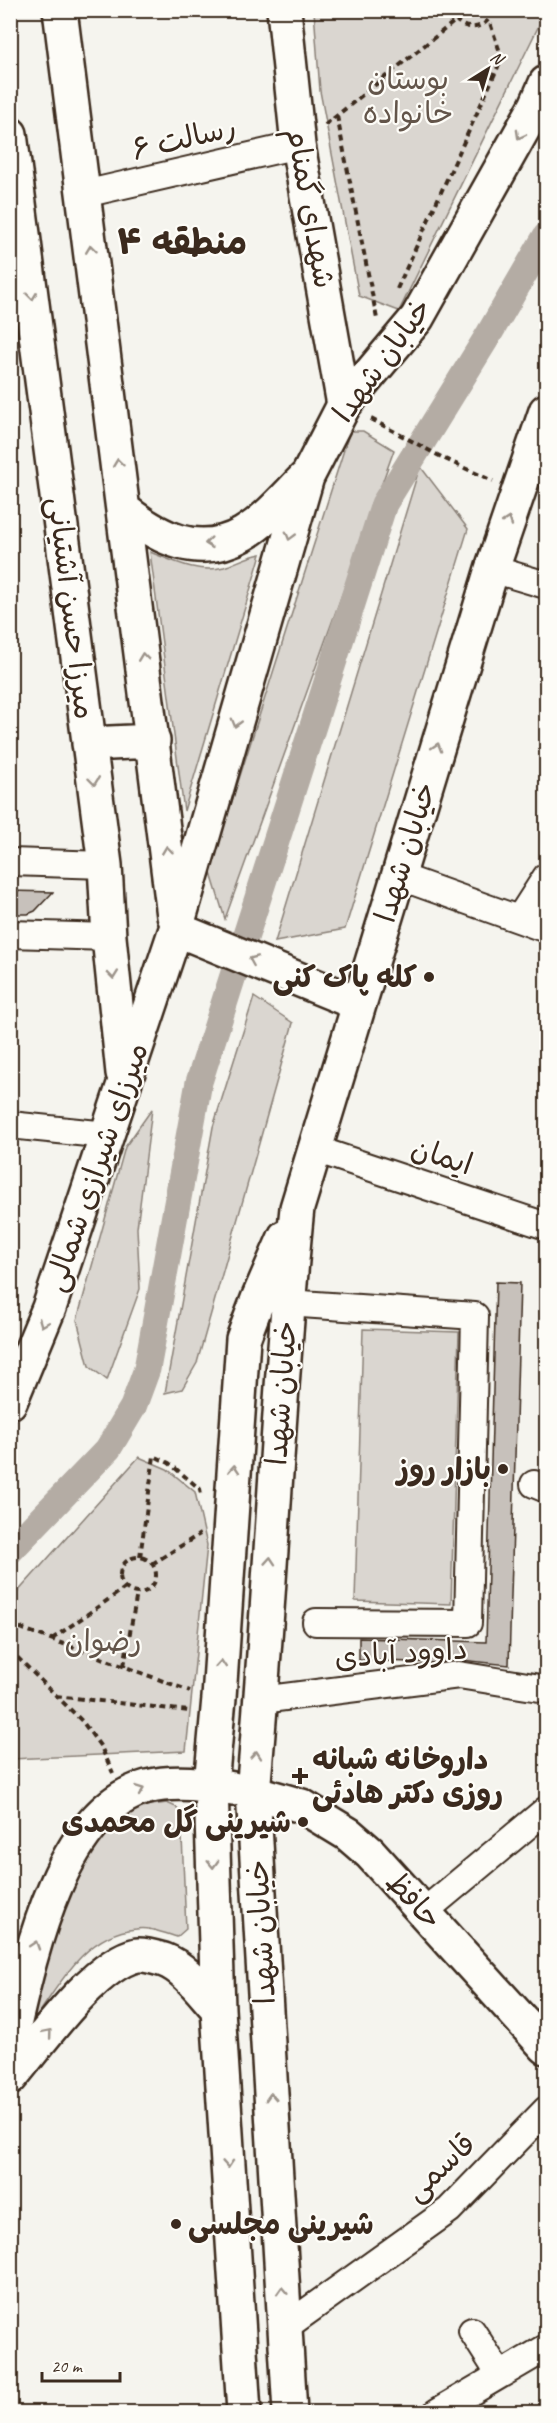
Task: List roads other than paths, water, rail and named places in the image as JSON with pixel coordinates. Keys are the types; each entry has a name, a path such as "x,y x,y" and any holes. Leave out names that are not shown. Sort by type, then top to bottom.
{"main road":[{"path":"60,10 176,929 359,1004"},
{"name":"شهدای گمنام","path":"284,10 298,145 344,405"},
{"name":"خیابان شهدا","path":"176,929 307,477 344,405 417,318 536,106 546,83"},
{"name":"میرزا حسن آشتیانی","path":"10,134 12,168 105,865 109,937 124,1083"},
{"name":"خیابان شهدا","path":"290,2412 253,1792 261,1700 273,1301 297,1208 492,569 546,411"},
{"path":"124,511 148,530 171,540 196,545 221,542 243,534 307,477"},
{"path":"89,744 153,741"},
{"name":"میرزای شیرازی شمالی","path":"10,1402 49,1308 176,929"},
{"name":"خیابان شهدا","path":"241,2410 218,2009 207,1705 243,1339 273,1301"},
{"path":"207,1705 261,1700"},
{"path":"10,2043 25,1976 63,1868 88,1828 105,1809 145,1788 166,1784 211,1785"},
{"name":"حافظ","path":"211,1785 253,1792 302,1806 348,1834 370,1853 425,1911 546,2047"},
{"path":"10,2078 86,1988 113,1964 139,1955 166,1961 189,1978 218,2009"}],"street":[{"name":"رسالت ۶","path":"84,194 298,145"},
{"path":"492,569 546,585"},
{"path":"10,862 105,865"},
{"path":"398,876 546,929"},
{"path":"519,919 546,876"},
{"path":"10,934 109,937"},
{"path":"10,1125 107,1135"},
{"name":"ایمان","path":"315,1149 546,1226 546,1223"},
{"path":"273,1301 475,1316 468,1623 316,1622"},
{"name":"داوود آبادی","path":"261,1700 459,1675 546,1689"},
{"path":"425,1911 546,1810"},
{"name":"قاسمی","path":"284,2328 449,2210 546,2110"},
{"path":"472,2331 500,2375"},
{"path":"437,2412 546,2348"}],"waterway":[{"path":"10,1551 108,1449 133,1407 147,1369 199,1082 384,504 489,334 546,236"}],"place":[{"name":"کله پاک کنی","path":"429,977"},
{"name":"بازار روز","path":"503,1469"},
{"name":"داروخانه شبانه روزی دکتر هادئی","path":"300,1776"},
{"name":"شیرینی گل محمدی","path":"303,1822"},
{"name":"شیرینی مجلسی","path":"176,2224"}],"district":[{"name":"منطقه ۴","path":"182,241"}],"park label":[{"name":"بوستان خانواده","path":"408,96"},
{"name":"رضوان","path":"103,1641"}]}
